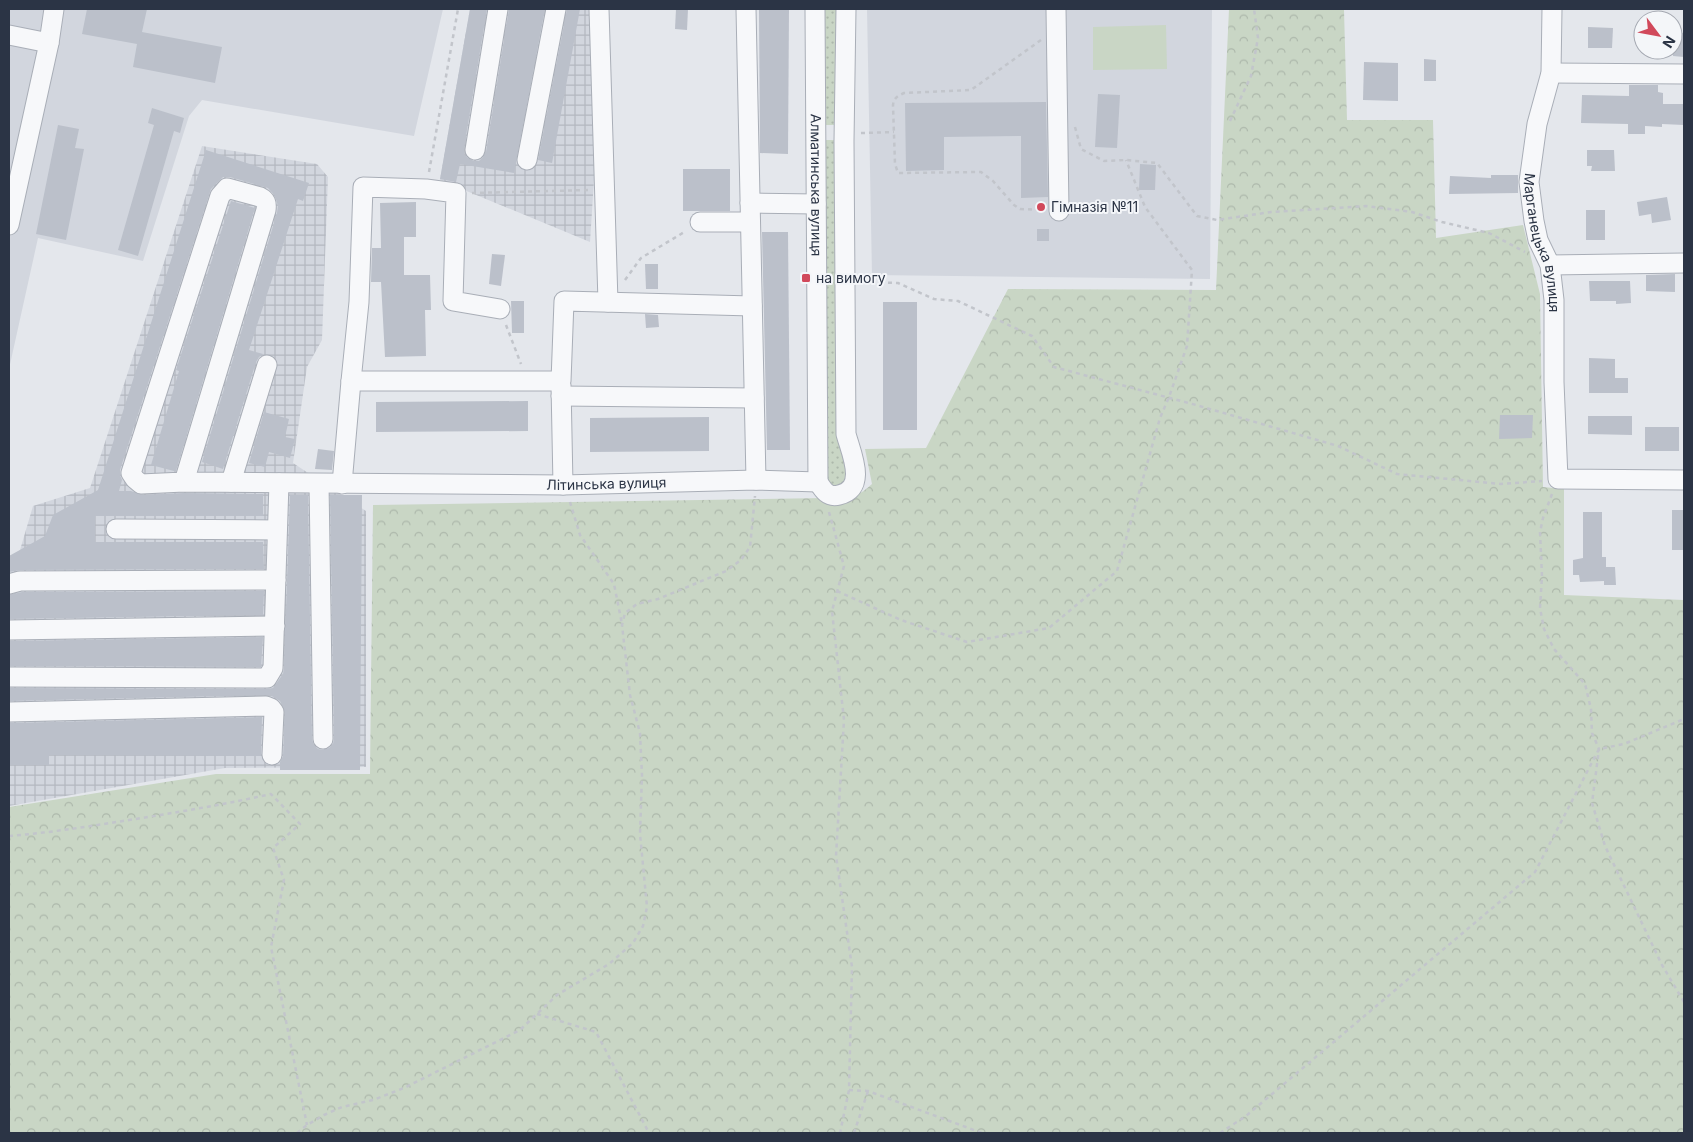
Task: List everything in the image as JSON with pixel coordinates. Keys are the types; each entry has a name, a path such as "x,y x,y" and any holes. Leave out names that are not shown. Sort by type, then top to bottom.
{"street":[{"path":"9,225 49,43 54,9"},
{"path":"475,150 498,9"},
{"path":"527,160 556,9"},
{"path":"599,9 608,302"},
{"path":"746,9 756,480"},
{"name":"Алматинська вулиця","path":"815,9 818,482 826,493 833,496 844,494 852,488 856,479 846,434 844,141 846,9"},
{"path":"1056,9 1059,211"},
{"name":"Марганецька вулиця","path":"1552,9 1551,73 1537,124 1528,182 1538,240 1550,266 1554,300 1554,382 1558,479"},
{"path":"9,35 49,43"},
{"path":"1551,73 1684,74"},
{"path":"342,484 359,302 363,187 426,189 456,193 453,301 500,309"},
{"name":"Літинська вулиця","path":"184,482 267,204 265,199 227,188 220,196 131,473 134,479 141,484 231,482 566,485 756,480 818,482"},
{"path":"750,204 816,204"},
{"path":"700,222 750,222"},
{"path":"1550,266 1684,263"},
{"path":"566,485 561,389 564,301 752,306"},
{"path":"231,482 267,365"},
{"path":"351,381 528,381 561,389 754,398"},
{"path":"1558,479 1684,480"},
{"path":"9,677 267,678 273,668 279,483"},
{"path":"320,484 323,739"},
{"path":"116,529 278,530"},
{"path":"9,584 20,581 276,580"},
{"path":"9,630 274,626"},
{"path":"9,712 266,706 274,712 272,755"}],"path":[{"path":"426,189 458,9"},
{"path":"1230,121 1252,76 1258,38 1254,9"},
{"path":"1056,29 971,90 904,93 898,95 892,105 895,164 898,173 980,172 987,175 1009,201 1020,209 1059,211"},
{"path":"1073,119 1082,149 1104,161 1126,160 1157,164 1197,216 1217,220 1252,214 1366,206 1412,212 1442,222 1489,233 1550,266"},
{"path":"861,133 894,132"},
{"path":"837,591 901,620 967,642 1049,628 1117,571 1160,418 1187,346 1192,270 1145,206 1126,160"},
{"path":"456,193 605,190"},
{"path":"625,280 641,258 700,222"},
{"path":"864,282 898,283 934,299 958,300 1032,336 1054,366 1338,446 1397,474 1501,484 1558,479 1543,518 1540,532 1542,576 1540,608 1544,629 1554,650 1585,684 1591,709 1592,733 1599,749 1592,803 1604,846 1662,965 1684,1002"},
{"path":"500,309 528,381"},
{"path":"622,625 625,613 637,604 658,600 726,571 740,560 750,547 756,480"},
{"path":"296,1133 307,1124 342,1107 373,1100 404,1088 520,1030 557,995 609,964 633,943 643,926 647,907 640,834 642,775 640,733 630,695 622,625 614,584 580,535 566,485"},
{"path":"827,507 844,566 832,611 844,720 836,856 852,967 849,1090 840,1133"},
{"path":"1599,749 1624,744 1684,719"},
{"path":"1220,1133 1246,1116 1535,872 1599,749"},
{"path":"9,836 47,833 223,804 271,794 300,824 273,848 284,880 271,948 307,1124"},
{"path":"537,1014 596,1032 649,1133"},
{"path":"849,1090 868,1091 982,1133"},
{"path":"854,1133 868,1091"}],"shaded area":[{"path":"9,9 443,9 414,136 202,100 189,116 143,261 38,238 9,369"},
{"path":"470,9 605,9 590,242 440,180"},
{"name":"Гімназія №11","path":"867,9 1212,9 1210,279 872,275"},
{"path":"202,146 317,164 328,177 322,340 307,367 293,463 366,511 366,767 225,768 9,806 9,569 15,567 33,506 90,488"}],"green space":[{"path":"823,9 837,9 836,125 822,125"},
{"path":"1229,9 1344,10 1347,120 1433,120 1436,238 1523,225 1540,294 1543,487 1564,489 1564,595 1684,600 1684,1133 9,1133 9,807 216,774 370,774 373,505 825,498 839,500 850,498 861,493 872,484 865,449 926,448 1008,289 1216,290"},
{"path":"1166,25 1167,69 1093,70 1093,27"},
{"path":"822,140 837,140 849,467 848,478 841,488 831,488 826,482"}],"building":[{"path":"87,9 147,9 142,32 222,47 215,83 133,67 137,44 82,34"},
{"path":"470,9 487,9 464,148 464,154 468,158 479,161 486,152 509,9 545,9 514,173 460,164 456,182 440,179"},
{"path":"567,9 580,9 552,163 538,160"},
{"path":"676,9 688,9 687,30 675,29"},
{"path":"759,9 789,9 788,154 760,153"},
{"path":"1588,27 1613,28 1612,48 1588,48"},
{"path":"1683,33 1684,33 1683,57"},
{"path":"1424,59 1436,60 1436,81 1424,81"},
{"path":"1364,62 1398,63 1398,101 1363,100"},
{"path":"1629,85 1658,85 1658,92 1663,93 1663,104 1684,104 1684,125 1662,124 1662,127 1645,126 1645,134 1628,134 1628,124 1581,123 1582,95 1629,96"},
{"path":"1098,94 1120,95 1117,148 1095,147"},
{"path":"1046,102 1048,197 1021,198 1021,136 944,137 944,170 906,171 905,103"},
{"path":"152,108 184,118 180,133 174,131 138,256 118,250 154,125 148,123"},
{"path":"58,125 79,129 75,148 84,149 66,240 36,234"},
{"path":"206,150 309,183 303,201 298,199 249,350 263,354 256,362 223,469 202,462 278,206 275,196 268,188 230,177 223,177 211,189 120,470 122,480 119,491 131,491 142,495 184,493 263,494 263,516 95,516 95,542 263,542 264,569 20,570 9,572 9,556 45,536 53,515 98,490"},
{"path":"1587,150 1614,150 1615,171 1591,171 1592,166 1587,166"},
{"path":"1140,164 1156,165 1155,190 1139,190"},
{"path":"683,169 730,169 730,211 683,211"},
{"path":"1491,175 1518,175 1518,193 1449,194 1450,176 1491,178"},
{"path":"1667,197 1671,220 1652,223 1651,214 1639,216 1637,202"},
{"path":"231,201 255,208 176,471 174,471 151,465 179,371 176,370"},
{"path":"416,202 416,237 404,237 404,275 430,275 431,310 425,310 426,356 385,357 381,282 371,282 372,248 381,248 380,203"},
{"path":"1586,210 1605,210 1605,240 1586,240"},
{"path":"1037,229 1049,229 1049,241 1037,241"},
{"path":"762,232 788,232 790,450 767,450"},
{"path":"492,254 505,255 501,286 489,284"},
{"path":"645,264 658,264 658,289 646,289"},
{"path":"1675,274 1675,292 1646,291 1646,275"},
{"path":"1589,281 1630,281 1631,303 1616,304 1616,301 1590,301"},
{"path":"511,301 524,301 524,333 512,333"},
{"path":"883,302 917,302 917,430 883,430"},
{"path":"645,314 658,315 659,327 646,328"},
{"path":"1589,358 1615,359 1615,378 1628,378 1628,393 1589,393"},
{"path":"528,401 528,431 376,432 376,402"},
{"path":"264,412 289,419 285,437 295,439 290,458 269,452 265,467 249,463"},
{"path":"1500,415 1533,415 1532,438 1499,439"},
{"path":"1588,416 1632,416 1632,435 1588,434"},
{"path":"709,417 709,451 590,452 590,418"},
{"path":"1645,427 1679,427 1679,451 1645,451"},
{"path":"318,449 334,451 332,470 315,469"},
{"path":"290,495 308,495 312,739 318,749 323,750 333,744 334,739 330,495 362,495 360,770 280,770 280,762 283,756 285,712 280,701 270,695 9,701 9,688 273,688 283,674 284,668"},
{"path":"1672,510 1684,510 1684,550 1672,550"},
{"path":"1583,512 1602,512 1602,557 1606,557 1606,567 1615,567 1616,585 1604,585 1604,581 1580,582 1579,575 1573,575 1573,560 1583,558"},
{"path":"264,591 263,615 9,619 9,595 22,592"},
{"path":"263,637 261,667 9,666 9,641"},
{"path":"262,717 261,756 49,755 49,765 9,765 9,723"}],"place":[{"name":"Гімназія №11","path":"1041,207"},
{"name":"на вимогу","path":"806,278"}]}
